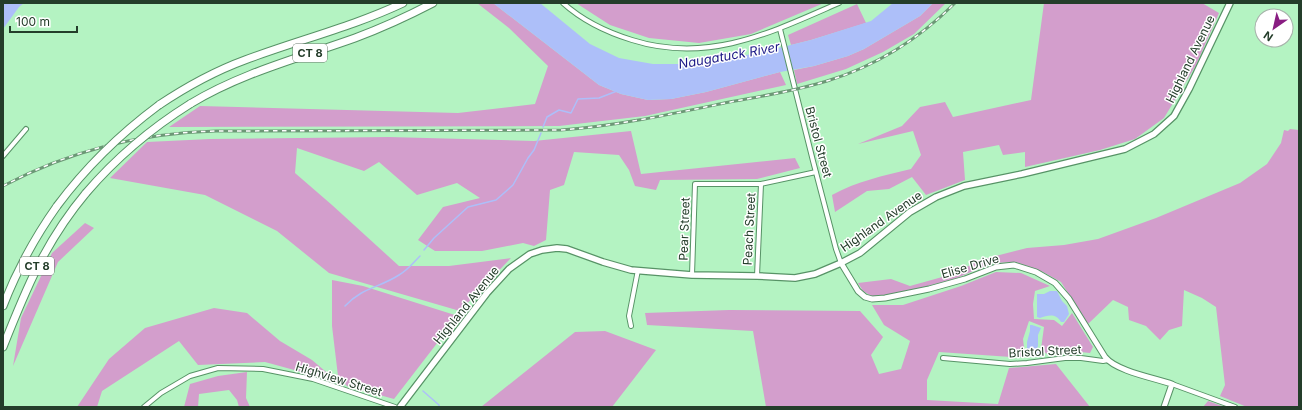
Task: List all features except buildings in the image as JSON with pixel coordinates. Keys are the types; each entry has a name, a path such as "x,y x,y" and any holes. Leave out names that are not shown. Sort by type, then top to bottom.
{"highway":[{"name":"CT 8","path":"3,306 16,274 31,245 57,206 76,181 109,146 133,125 160,105 229,66 350,25 403,3"},
{"name":"CT 8","path":"3,347 30,280 44,253 64,221 107,169 130,147 166,119 190,104 236,80 265,68 401,20 432,3"}],"main road":[{"name":"Highland Avenue","path":"400,407 487,294 509,269 530,254 557,248 567,249 603,262 638,270 692,276 757,276 795,278 815,274 860,253 910,212 933,198 964,186 1022,174 1125,149 1154,134 1174,116 1189,89 1230,3"}],"street":[{"path":"563,3 586,20 611,33 646,44 670,49 694,49 728,44 756,37 780,29 839,3"},
{"name":"Bristol Street","path":"780,29 836,249 841,263 858,291 867,298"},
{"path":"3,156 26,129"},
{"path":"761,184 816,172"},
{"name":"Pear Street","path":"692,276 695,184 761,184"},
{"name":"Peach Street","path":"757,276 761,184"},
{"name":"Elise Drive","path":"867,298 885,298 914,292 965,278 996,267 1014,266 1036,272 1055,282 1108,360"},
{"path":"631,326 629,316 638,270"},
{"name":"Bristol Street","path":"943,358 1010,364 1065,358 1081,358 1103,362 1108,360 1120,368 1172,384 1235,407"},
{"name":"Highview Street","path":"144,407 161,393 190,376 218,368 263,369 313,379 395,407"},
{"path":"1164,407 1172,384"}],"shaded area":[{"path":"477,3 493,3 599,85 621,94 648,100 671,99 706,92 780,72 786,85 645,116 559,126 169,127 200,106 458,113 535,104 548,66 509,28"},
{"path":"576,3 824,3 751,34 699,43 649,38 610,25"},
{"path":"933,3 946,3 914,34 883,52 846,69 797,84 794,70 848,56 864,49 920,16"},
{"path":"1044,3 1202,3 1219,13 1196,65 1164,118 1135,139 1100,150 1025,167 1025,152 1003,155 999,145 963,152 965,180 926,195 912,177 889,189 867,191 835,212 832,195 861,182 911,169 921,155 913,131 858,144 902,126 920,107 945,102 953,117 1031,100"},
{"path":"857,4 866,23 791,45 788,35"},
{"path":"1290,129 1299,130 1299,407 1247,407 1220,396 1225,385 1216,307 1202,298 1184,290 1182,326 1169,330 1160,340 1146,326 1129,320 1128,307 1113,300 1088,324 1061,282 1043,272 1016,262 992,263 957,278 913,290 873,297 863,291 858,283 891,279 910,286 953,274 980,260 1027,248 1064,245 1098,239 1156,218 1240,183 1267,164 1281,143 1284,130 1288,131"},
{"path":"631,131 641,174 795,158 800,168 757,179 660,180 656,190 635,186 629,170 619,155 574,152 564,185 550,190 546,240 534,246 523,243 482,251 435,251 418,240 443,207 480,198 457,183 417,195 379,162 364,171 297,148 295,173 399,266 449,266 511,258 460,311 329,273 277,231 205,195 110,178 147,142 210,139 389,137 534,141"},
{"path":"85,223 94,228 58,262 13,366 21,318 52,253"},
{"path":"996,272 1021,273 1050,286 1035,291 1033,304 1034,319 1054,320 1062,326 1072,313 1093,347 1090,353 1071,351 1047,354 1041,349 1044,327 1029,321 1023,339 1025,357 939,352 927,380 927,400 998,404 1009,368 1056,364 1090,407 766,407 753,331 647,325 645,313 729,310 860,311 883,337 871,355 879,374 901,369 910,341 884,325 872,305 903,305 961,286"},
{"path":"332,280 363,286 458,316 394,399 347,386 338,376 332,326"},
{"path":"214,308 247,313 280,341 312,360 338,382 265,362 198,365 179,341 102,391 97,407 77,407 109,359 145,328"},
{"path":"605,331 656,350 612,407 481,407 575,332"},
{"path":"247,372 246,398 250,407 239,407 237,400 229,390 199,394 198,407 184,407 190,384 218,376"},
{"path":"1208,401 1225,407 1203,407"}],"water":[{"path":"3,3 24,3 19,7 3,29"},
{"path":"493,3 540,3 590,44 619,58 653,64 680,64 721,60 811,40 871,21 893,3 933,3 920,16 864,49 848,56 814,66 780,72 706,92 671,99 648,100 621,94 599,85"},
{"path":"1050,291 1057,291 1062,301 1067,306 1069,314 1064,322 1061,322 1054,316 1037,317 1037,294 1044,294"},
{"path":"1030,325 1041,328 1038,335 1038,346 1036,350 1042,355 1040,357 1034,357 1027,352"}],"waterway":[{"path":"543,127 547,117 559,110 571,113 578,99 599,98 617,91"},
{"path":"424,250 434,238 468,207 496,200 513,185 534,150 541,133"},
{"path":"345,306 358,295 402,273 420,256"},
{"path":"423,391 439,405 439,407"}],"railway":[{"path":"3,186 54,162 80,153 133,140 188,132 561,130 601,126 661,116 814,85 845,75 863,68 912,40 955,3"}],"water label":[{"name":"Naugatuck River","path":"729,55"}]}
